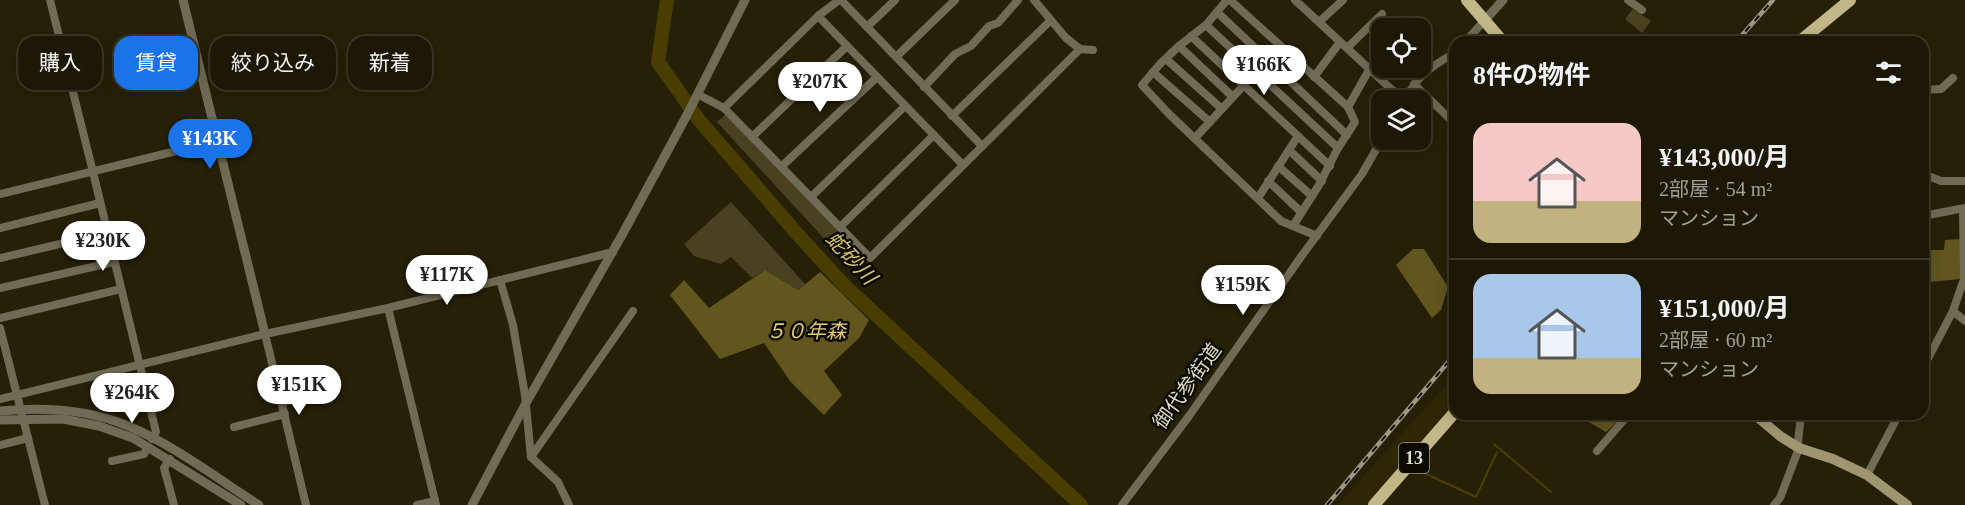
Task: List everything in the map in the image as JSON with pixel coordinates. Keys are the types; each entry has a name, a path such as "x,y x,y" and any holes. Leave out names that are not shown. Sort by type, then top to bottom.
{"main road":[{"path":"1467,0 1498,36"},
{"path":"1808,36 1850,0"},
{"name":"13","path":"1374,505 1449,419"},
{"path":"1761,420 1799,448 1833,459 1867,475 1907,505"}],"street":[{"path":"50,0 156,432 144,454 112,461"},
{"path":"183,0 306,505"},
{"path":"472,505 526,404 613,252 687,115 745,0"},
{"path":"724,108 818,16 840,0 982,146"},
{"path":"867,27 896,0"},
{"path":"896,57 955,0"},
{"path":"924,87 955,54 971,46 989,26 998,23 1018,0"},
{"path":"1034,0 1066,38 1080,49 1093,50"},
{"path":"1293,226 1322,181 1338,148 1355,122 1348,106 1228,0 1206,25 1166,58 1142,85 1281,221 1293,226 1317,236"},
{"path":"1295,0 1392,90"},
{"path":"1319,22 1343,0"},
{"path":"1470,36 1503,0"},
{"path":"1628,0 1642,10"},
{"path":"1216,12 1347,135"},
{"path":"1314,77 1343,45 1382,14"},
{"path":"818,16 963,165"},
{"path":"952,116 1050,21"},
{"path":"1206,25 1338,148"},
{"path":"1191,36 1330,166"},
{"path":"752,137 847,46"},
{"path":"1179,46 1233,97"},
{"path":"697,94 724,108 870,258 1080,49"},
{"path":"1410,90 1432,66 1449,56"},
{"path":"1166,58 1222,109"},
{"path":"1348,106 1369,70"},
{"path":"1153,72 1210,122"},
{"path":"782,167 877,77"},
{"path":"1929,90 1941,89 1953,78"},
{"path":"1414,84 1449,118"},
{"path":"1195,138 1244,86"},
{"path":"811,197 906,106"},
{"path":"840,227 934,135"},
{"path":"1258,198 1298,136"},
{"path":"0,194 217,141"},
{"path":"1289,150 1322,181"},
{"name":"御代参街道","path":"1122,505 1362,174 1376,150"},
{"path":"1278,166 1312,196"},
{"path":"1929,176 1941,181 1965,182"},
{"path":"1268,182 1301,212"},
{"path":"0,228 100,203"},
{"path":"1929,215 1964,209 1964,279 1953,311 1929,357"},
{"path":"0,258 108,233"},
{"path":"0,399 265,334 388,308 613,252"},
{"path":"0,288 114,262"},
{"path":"500,280 513,325 526,404 531,457 558,482 569,505"},
{"path":"0,318 121,289"},
{"path":"388,308 435,503 417,505"},
{"path":"531,457 633,311"},
{"path":"1953,311 1965,321"},
{"path":"0,328 45,505"},
{"path":"282,402 319,394"},
{"path":"0,411 63,418 99,426 150,443 259,505"},
{"path":"0,420 23,414"},
{"path":"234,427 285,414"},
{"path":"1597,451 1624,420"},
{"path":"1774,505 1780,498 1799,448 1800,420"},
{"path":"1867,475 1896,420"},
{"path":"0,445 28,438"},
{"path":"150,443 170,459 241,505"},
{"path":"170,459 165,468 174,505"}],"shaded area":[{"path":"1633,9 1651,21 1642,33 1625,19"},
{"path":"727,113 842,234 830,245 717,122"},
{"path":"731,202 805,284 798,290 765,270 752,278 731,257 721,264 694,256 684,244"},
{"path":"1449,382 1449,413 1366,505 1338,505"}],"green space":[{"path":"1961,239 1960,279 1929,282 1929,250 1944,250 1945,240"},
{"path":"1413,249 1424,249 1448,287 1441,310 1432,318 1396,265"},
{"name":"５０年森","path":"765,270 798,290 820,272 869,320 859,338 824,371 842,395 824,415 790,381 764,343 720,359 670,295 684,280 709,308"},
{"path":"1585,420 1619,420 1606,432"}],"waterway":[{"name":"蛇砂川","path":"667,0 658,62 699,120 845,286 1081,505"},
{"path":"1494,444 1551,492"},
{"path":"1422,472 1476,497 1497,452"}],"railway":[{"path":"1741,36 1773,0"},
{"path":"1327,505 1449,361"}]}
